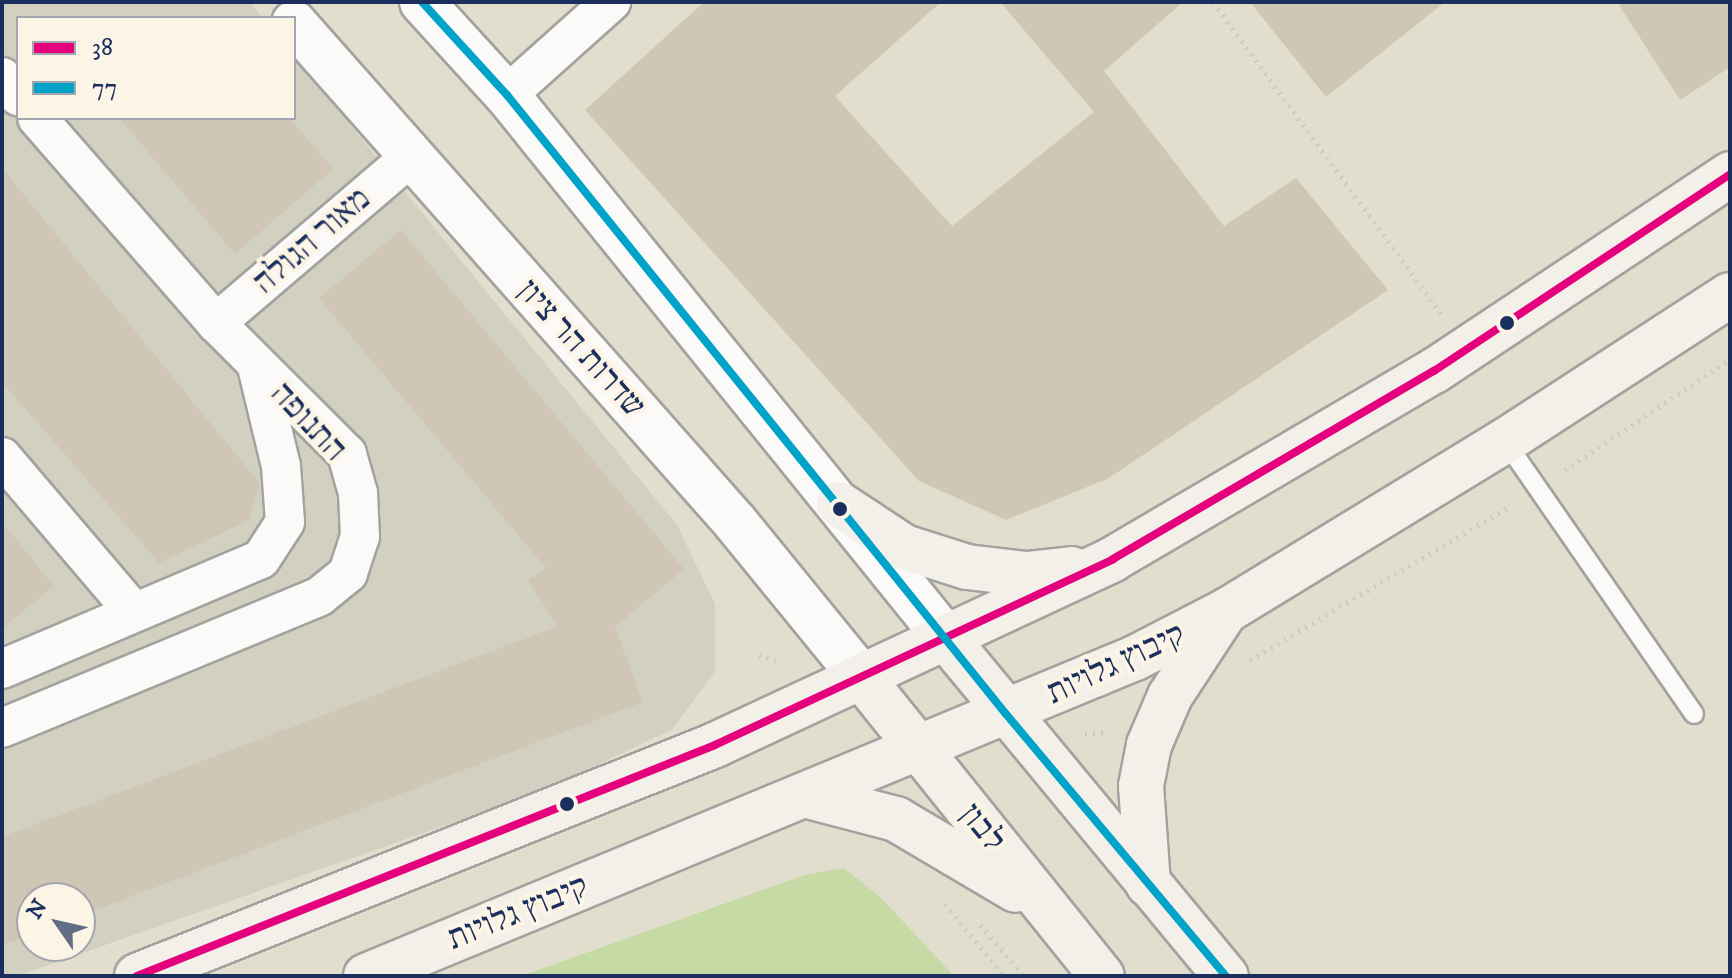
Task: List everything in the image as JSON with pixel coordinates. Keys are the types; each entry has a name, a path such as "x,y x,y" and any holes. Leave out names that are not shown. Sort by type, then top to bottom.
{"main road":[{"path":"137,976 715,745 863,679 1113,559 1434,371 1730,174"},
{"name":"קיבוץ גלויות","path":"366,976 1006,714 1135,658 1226,611 1505,441 1730,295"},
{"path":"839,504 904,547 997,573 1054,572 1113,559"},
{"path":"1148,884 1141,786 1149,745 1170,696 1226,611"},
{"path":"946,638 1226,976"},
{"name":"לבון","path":"863,679 1102,976"},
{"path":"804,795 896,819 929,835 1057,920"}],"street":[{"path":"422,2 507,95 946,638"},
{"path":"507,95 611,2"},
{"name":"שדרות הר ציון","path":"296,25 409,158 735,522 863,679"},
{"path":"2,77 16,94"},
{"name":"התנופה","path":"2,728 320,596 348,573 360,537 358,493 347,454 216,323 39,120"},
{"name":"מאור הגולה","path":"216,323 409,158"},
{"path":"2,669 261,559 285,522 281,466 257,367"},
{"path":"2,457 134,612"}],"lane":[{"path":"1505,441 1694,714"}],"path":[{"path":"1213,2 1450,325"},
{"path":"1240,671 1537,489 1730,359"},
{"path":"940,898 1004,976"}],"shaded area":[{"path":"2,2 250,2 261,16 16,16 16,120 296,120 296,58 677,525 715,604 715,671 673,729 540,792 96,948 96,882 16,882 16,962 57,962 17,976 2,976"}],"green space":[{"path":"844,868 880,897 954,976 521,976 805,875"}],"building":[{"path":"704,2 941,2 835,96 952,226 1094,112 1000,2 1183,2 1104,71 1224,226 1296,178 1388,290 1109,478 1006,520 919,481 585,110"},
{"path":"1250,2 1445,2 1326,97"},
{"path":"1617,2 1730,2 1730,67 1680,100"},
{"path":"121,120 291,120 333,169 235,254"},
{"path":"2,168 260,484 249,520 159,563 2,382"},
{"path":"401,230 684,569 615,627 643,702 96,910 96,882 16,882 16,940 2,945 2,837 558,626 528,580 546,568 319,298"},
{"path":"2,522 54,586 2,629"}],"transit line":[{"name":"77","path":"422,2 507,95 1006,714 1226,976"},
{"name":"38","path":"137,976 715,745 1113,559 1434,371 1730,174"}]}
